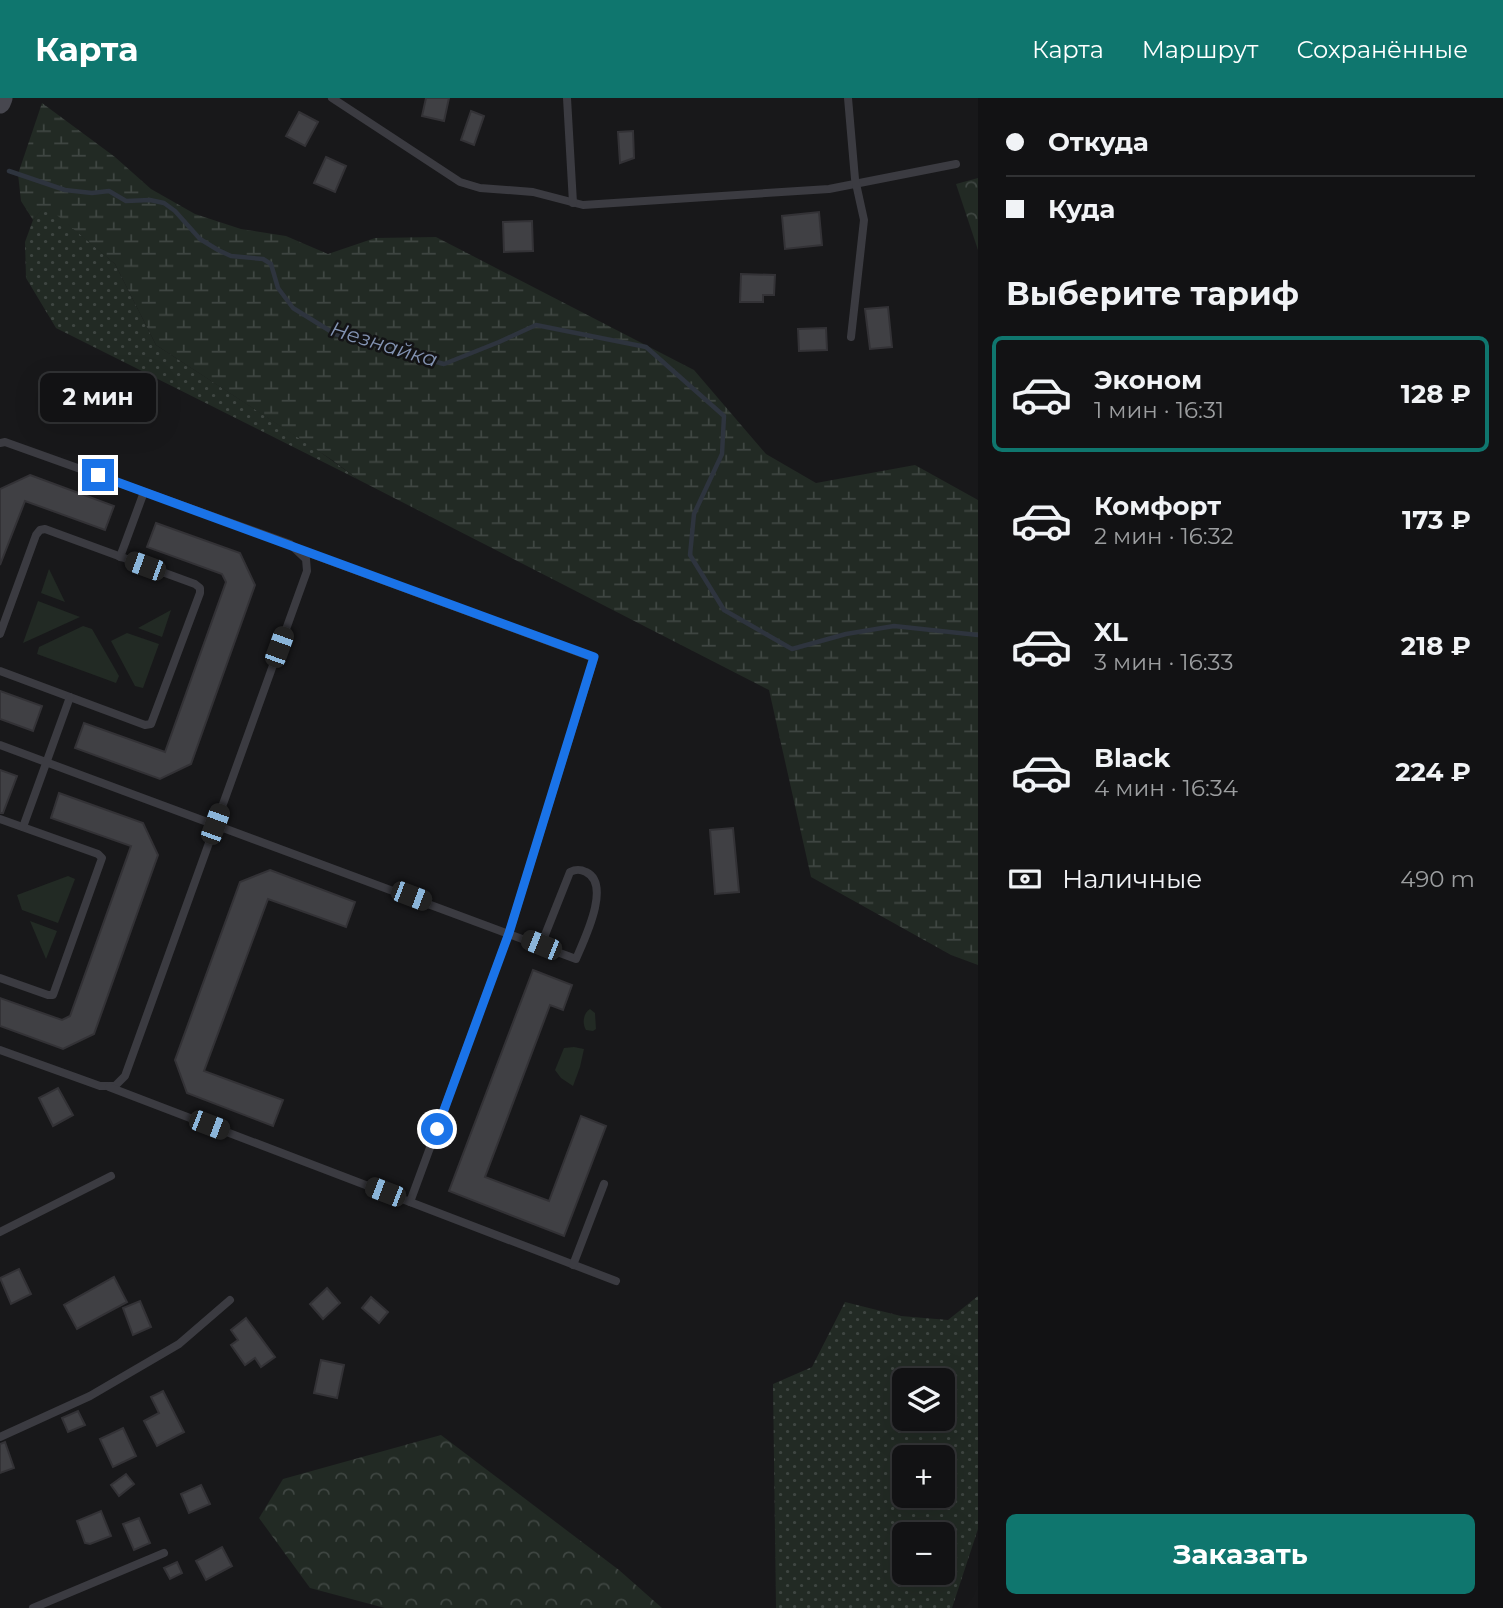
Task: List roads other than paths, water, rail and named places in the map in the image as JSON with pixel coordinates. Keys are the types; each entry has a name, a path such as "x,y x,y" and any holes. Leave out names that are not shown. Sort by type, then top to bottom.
{"main road":[{"path":"0,103 2,98"}],"lane":[{"path":"332,98 460,182 480,188 533,192 583,205 857,185 956,164"},
{"path":"567,98 573,203"},
{"path":"848,98 857,185 864,220 851,337"},
{"path":"0,443 5,442 290,544 594,657 509,933 410,1202"},
{"path":"120,557 144,492"},
{"path":"0,634 40,530 45,529 200,588 151,724 145,725 0,671"},
{"path":"109,1087 120,1082 125,1076 307,571 306,559 298,549"},
{"path":"23,827 70,697"},
{"path":"0,745 576,959 597,907 595,880 592,876 580,870 570,872 541,945"},
{"path":"0,819 102,858 53,995 0,978"},
{"path":"0,1050 109,1087 616,1281"},
{"path":"0,1232 111,1176"},
{"path":"573,1265 604,1184"},
{"path":"0,1437 90,1396 180,1344 230,1300"},
{"path":"33,1608 164,1553"}],"waterway":[{"name":"Незнайка","path":"9,171 65,190 92,193 109,191 126,201 150,200 164,203 175,211 200,239 218,250 231,256 263,259 271,264 278,288 293,308 335,334 444,364 536,325 646,347 724,416 722,454 694,514 690,555 724,610 792,649 846,634 894,626 978,635"}]}
